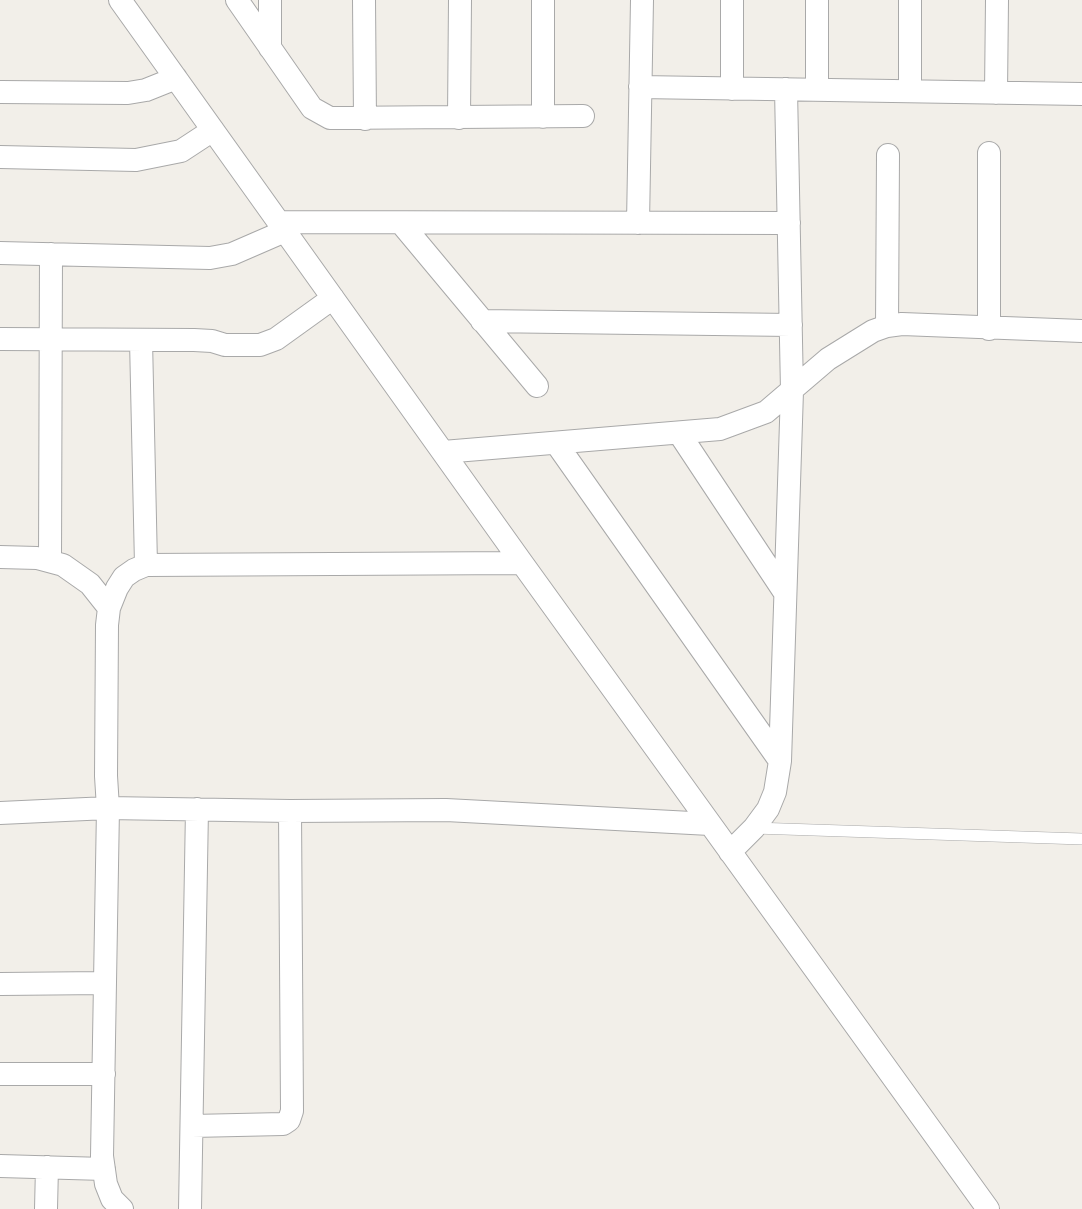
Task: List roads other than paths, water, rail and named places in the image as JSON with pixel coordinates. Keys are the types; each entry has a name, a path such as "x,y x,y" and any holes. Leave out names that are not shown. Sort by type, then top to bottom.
{"street":[{"path":"120,0 522,563 988,1209"},
{"path":"236,0 312,108 321,115 330,118 365,119 583,116"},
{"path":"270,0 270,48"},
{"path":"364,0 365,119"},
{"path":"460,0 460,118"},
{"path":"543,116 544,0"},
{"path":"638,223 642,0"},
{"path":"732,0 732,89"},
{"path":"817,0 817,90"},
{"path":"910,0 910,92"},
{"path":"996,93 997,0"},
{"path":"0,92 128,93 146,90 176,78"},
{"path":"640,87 1082,94"},
{"path":"730,852 754,828 768,810 775,792 780,761 792,391 786,89"},
{"path":"0,157 136,160 181,151 213,130"},
{"path":"988,153 988,329"},
{"path":"887,326 888,154"},
{"path":"400,223 537,386"},
{"path":"0,252 210,258 232,254 282,227 400,223 789,223"},
{"path":"50,560 51,254"},
{"path":"0,339 203,340 242,346 260,345 276,339 333,298"},
{"path":"482,321 791,325"},
{"path":"443,452 720,429 747,421 766,412 828,359 873,330 887,326 912,325 1082,331"},
{"path":"141,340 146,565"},
{"path":"679,433 784,593"},
{"path":"556,443 780,761"},
{"path":"0,557 50,560 76,572 90,584 109,608"},
{"path":"122,1209 112,1199 106,1184 104,1169 104,983 108,808 106,776 107,625 109,608 124,577 146,565 522,563"},
{"path":"0,813 108,808 290,812 446,810 710,824"},
{"path":"190,1209 197,809"},
{"path":"192,1126 283,1124 289,1120 292,1111 290,812"},
{"path":"0,984 104,983"},
{"path":"0,1074 104,1074"},
{"path":"0,1166 104,1169"},
{"path":"46,1167 46,1209"}],"lane":[{"path":"754,828 1082,839"}]}
